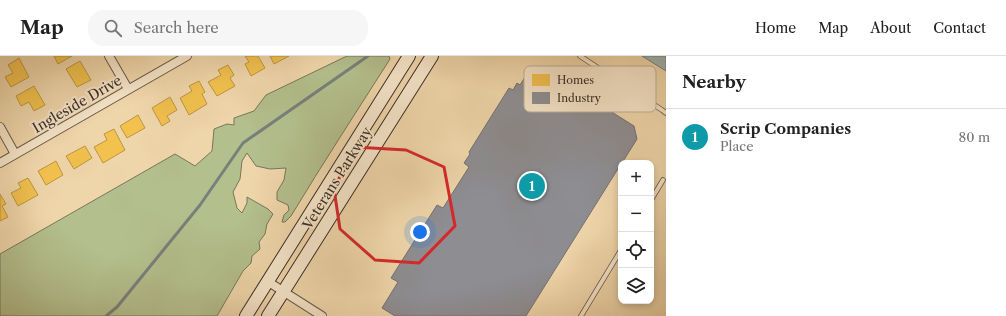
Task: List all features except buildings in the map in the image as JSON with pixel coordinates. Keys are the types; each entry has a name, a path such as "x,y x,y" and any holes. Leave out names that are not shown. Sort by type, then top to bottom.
{"main road":[{"name":"Veterans Parkway","path":"246,316 409,56"},
{"name":"Veterans Parkway","path":"268,316 432,56"}],"street":[{"path":"109,56 128,89"},
{"name":"Ingleside Drive","path":"0,162 187,56"},
{"path":"0,127 15,154"},
{"path":"267,281 322,316"}],"lane":[{"path":"580,56 595,66"},
{"path":"656,106 666,113"},
{"path":"654,196 664,180"},
{"path":"581,316 618,255"}],"highlighted area":[{"path":"354,147 406,150 444,167 455,226 419,263 375,260 340,229 334,189"}],"green space":[{"path":"347,56 389,56 390,59 291,216 285,222 282,222 284,215 289,210 288,205 277,200 277,192 284,180 286,168 270,169 256,166 247,153 242,161 240,179 233,192 237,208 242,213 247,203 247,197 268,209 273,214 267,224 265,234 259,242 260,249 252,256 251,263 243,271 217,316 0,316 0,254 175,154 195,166 212,151 214,129 227,124 234,125 234,118 254,111 266,95"}],"water":[{"path":"642,56 666,56 666,71"}],"waterway":[{"path":"106,316 117,307 200,205 243,143 368,56"}],"place":[{"name":"Scrip Companies","path":"532,186"}]}
